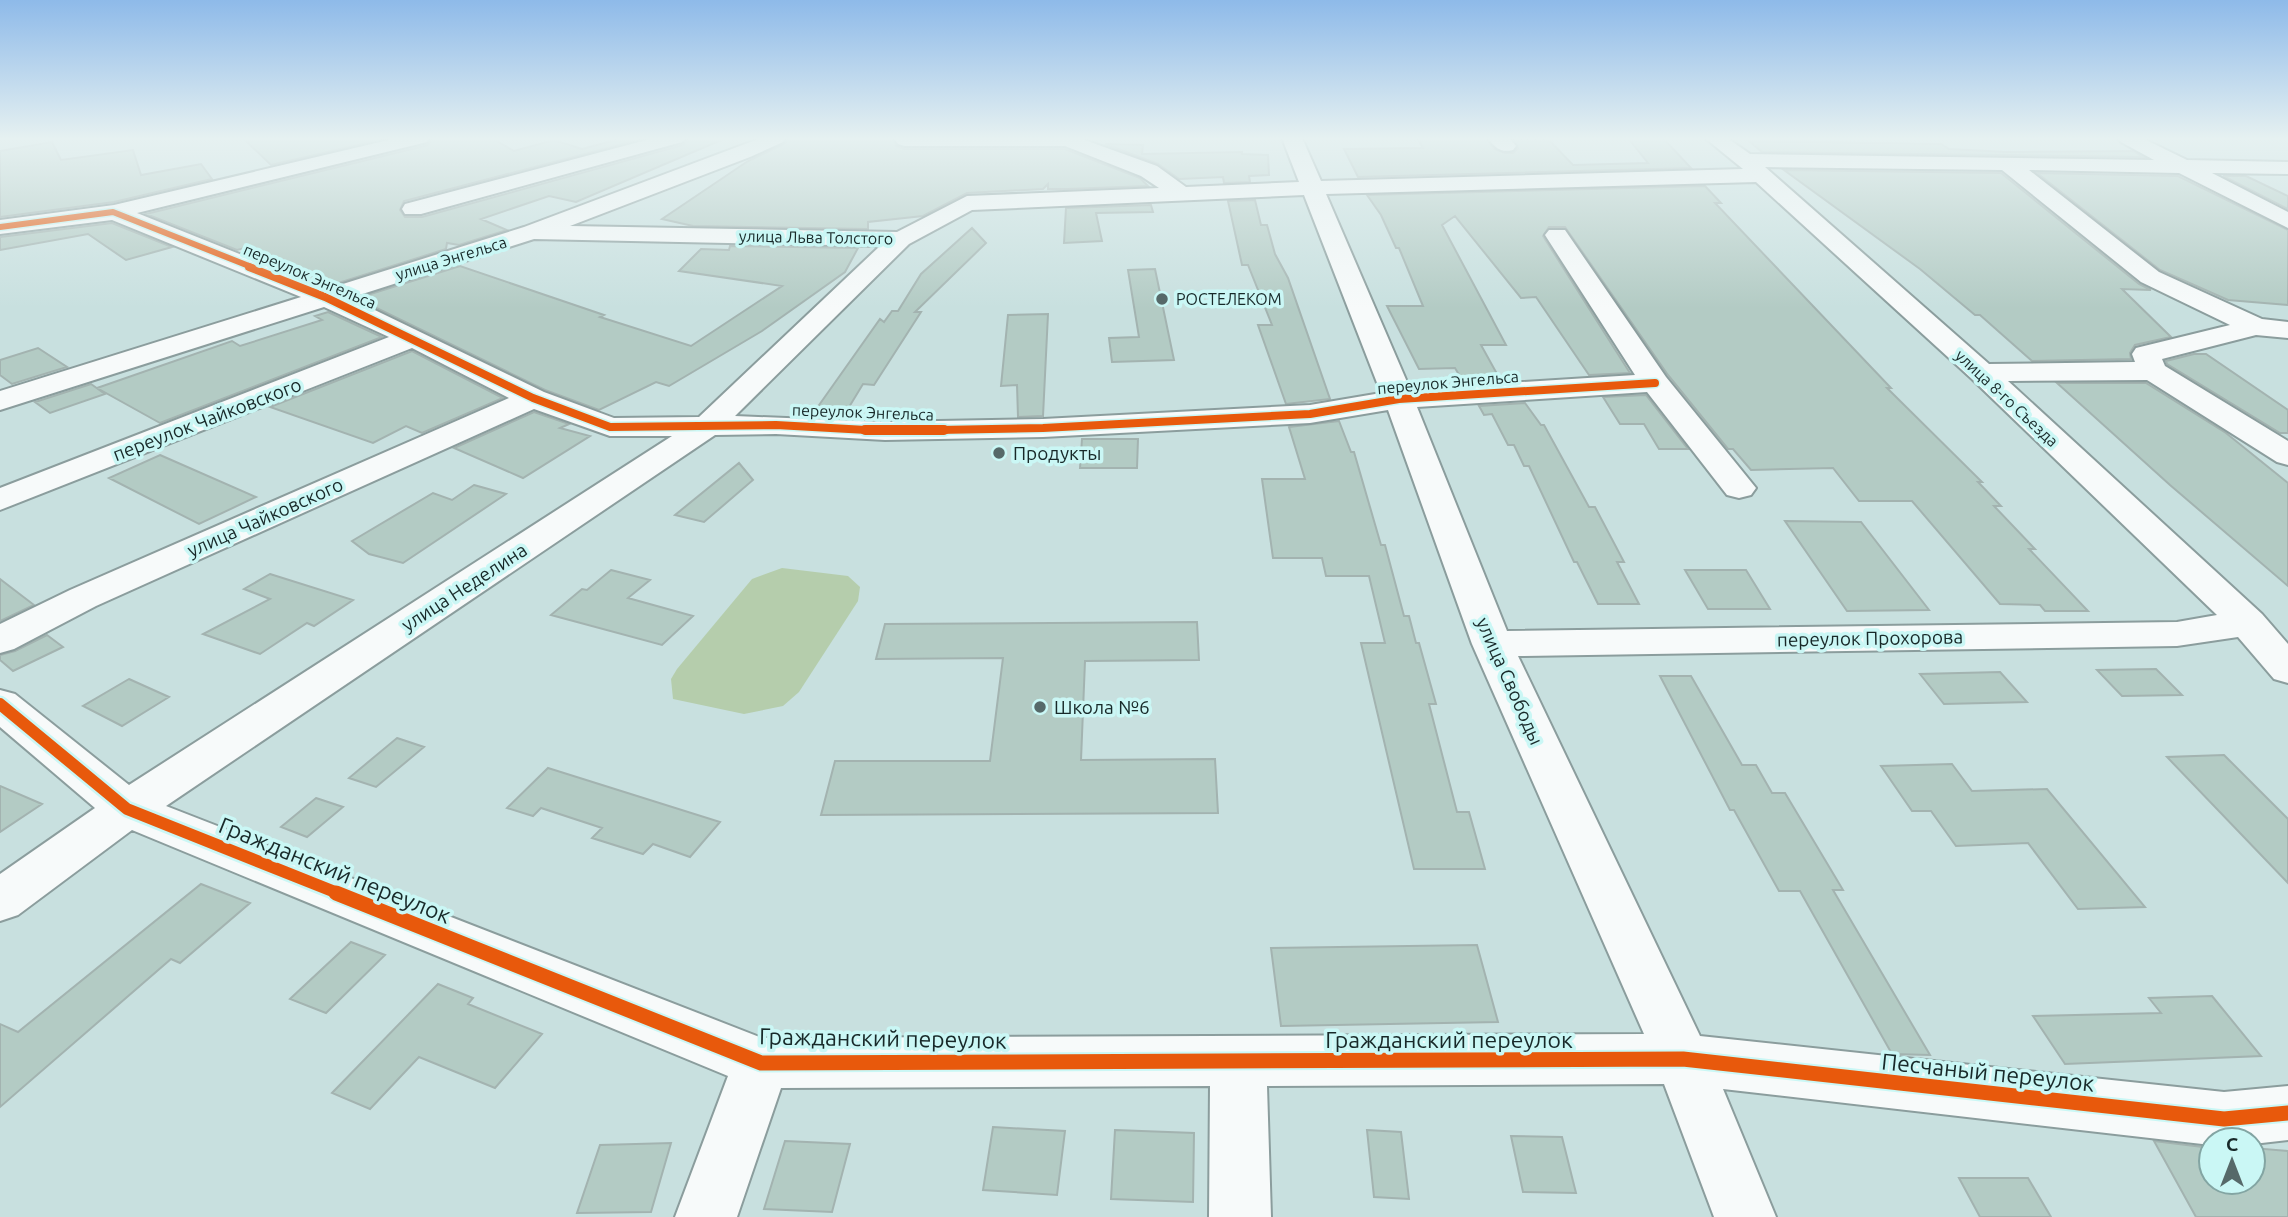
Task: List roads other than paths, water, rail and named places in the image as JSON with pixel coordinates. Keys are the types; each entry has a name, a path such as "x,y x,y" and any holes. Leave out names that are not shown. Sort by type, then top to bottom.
{"street":[{"path":"0,238 179,195"},
{"path":"413,209 470,195"},
{"name":"улица Энгельса","path":"0,401 533,232 632,195"},
{"name":"улица Льва Толстого","path":"533,232 901,239 967,203 1163,195"},
{"name":"улица Свободы","path":"1317,195 1399,398 1492,644 1683,1059 1745,1217"},
{"name":"улица 8-го Съезда","path":"1784,195 1982,373 2248,623 2288,670"},
{"path":"2046,195 2150,277 2256,327"},
{"path":"2240,195 2288,221"},
{"path":"0,227 113,212"},
{"name":"переулок Энгельса","path":"113,212 325,297 533,398 610,427 705,428 776,425 885,431 1043,428 1310,414 1399,398 1655,383"},
{"path":"1557,235 1655,383 1739,488"},
{"name":"улица Неделина","path":"0,901 127,809 705,428 901,239"},
{"path":"2153,370 2146,354 2256,327 2288,330"},
{"name":"переулок Чайковского","path":"0,500 413,338"},
{"path":"1982,373 2153,370 2288,455"},
{"name":"улица Чайковского","path":"0,640 83,598 533,398"},
{"name":"переулок Прохорова","path":"1492,644 2177,634 2248,623"},
{"name":"Гражданский переулок","path":"0,704 127,809 761,1063 1683,1059"},
{"name":"Песчаный переулок","path":"1683,1059 2224,1119 2288,1113"},
{"path":"1238,1060 1240,1217"},
{"path":"706,1217 761,1063"}],"place":[{"name":"РОСТЕЛЕКОМ","path":"1162,299"},
{"name":"Продукты","path":"999,453"},
{"name":"Школа №6","path":"1040,707"}]}
